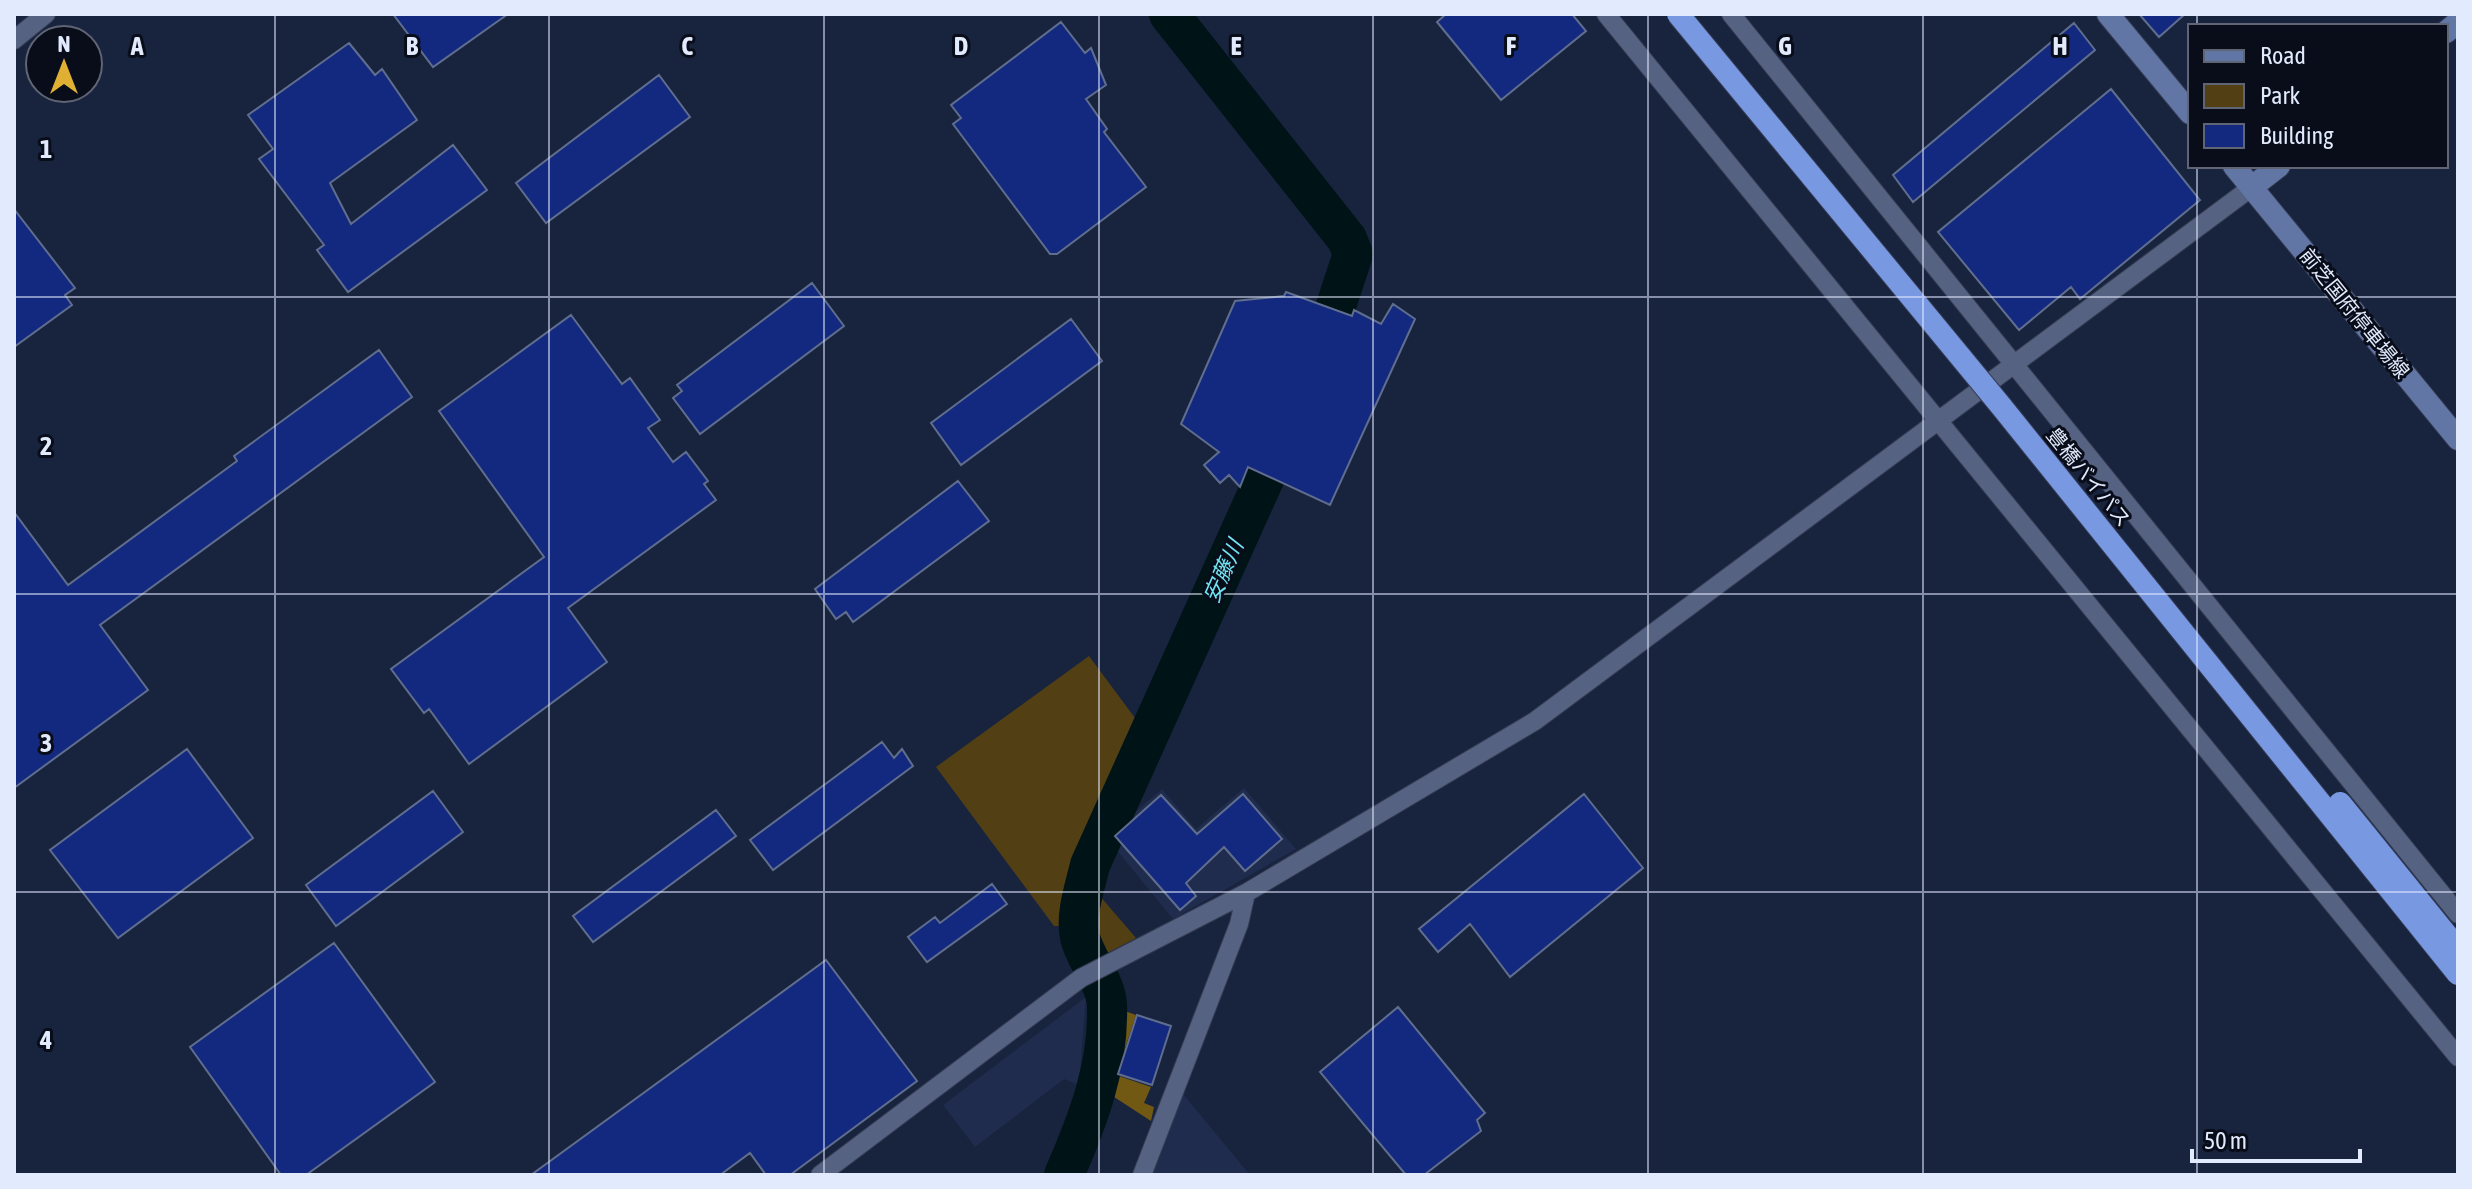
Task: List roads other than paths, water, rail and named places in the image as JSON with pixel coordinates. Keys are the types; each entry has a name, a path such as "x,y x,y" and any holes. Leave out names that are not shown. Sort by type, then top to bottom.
{"highway":[{"name":"豊橋バイパス","path":"1678,14 1991,394 2458,974"},
{"name":"豊橋バイパス","path":"1698,14 2458,949"}],"main road":[{"path":"2111,15 2188,111"},
{"name":"前芝国府停車場線","path":"2236,168 2458,439"},
{"path":"2252,187 2276,168"}],"street":[{"path":"14,40 46,14"},
{"path":"1731,14 2458,914"},
{"path":"1617,18 1939,420 2458,1057"},
{"path":"820,1175 1094,972 1246,893 1535,721 2252,187"},
{"path":"1142,1175 1239,924 1246,893"}],"waterway":[{"name":"安藤川","path":"1169,14 1347,239 1353,254 1318,361"},
{"name":"安藤川","path":"1064,1175 1095,1092 1107,1028 1106,996 1083,945 1079,928 1081,901 1090,865 1288,426"}]}
